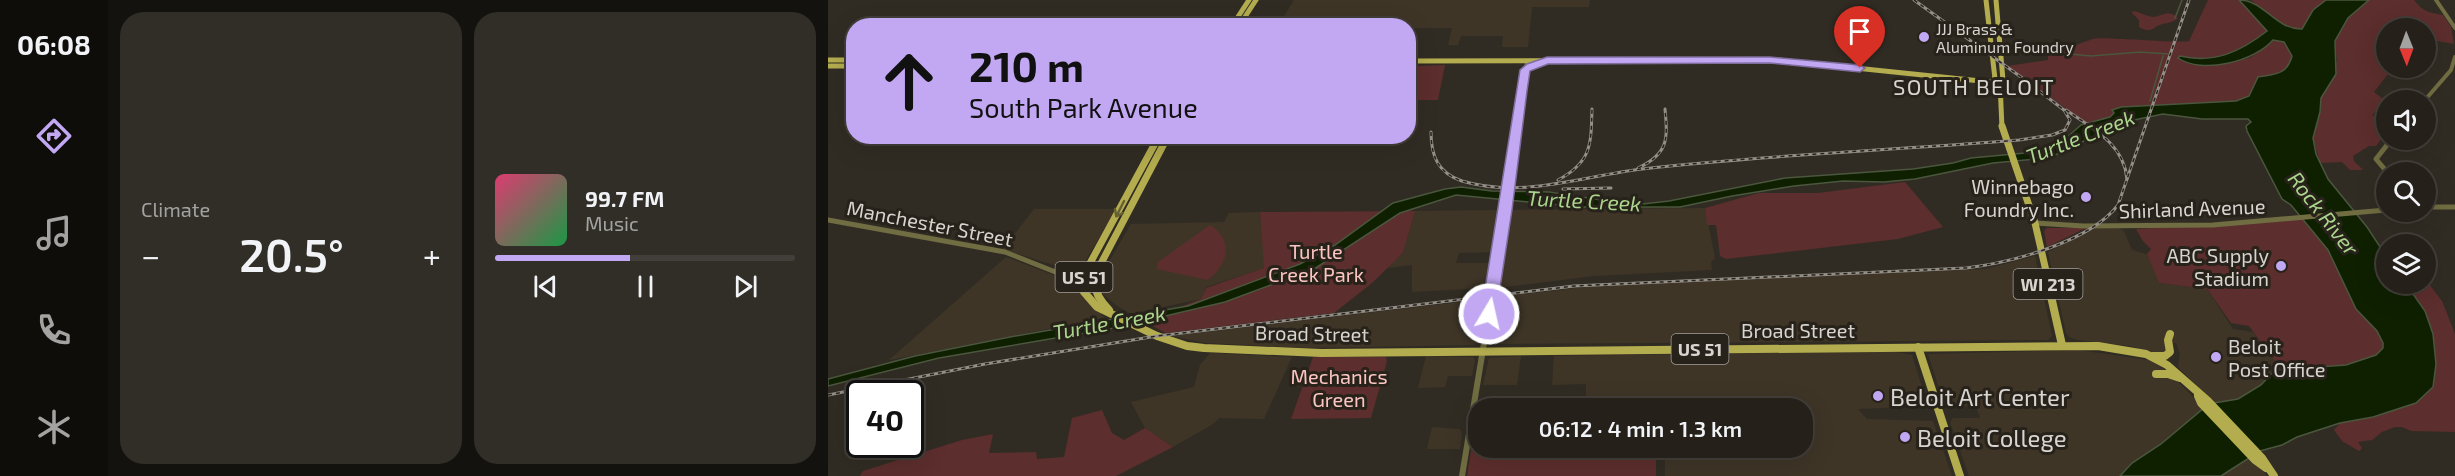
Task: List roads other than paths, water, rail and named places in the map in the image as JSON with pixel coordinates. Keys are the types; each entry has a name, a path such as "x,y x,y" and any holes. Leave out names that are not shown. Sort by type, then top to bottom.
{"main road":[{"path":"1237,18 1249,0"},
{"path":"1244,18 1256,0"},
{"path":"1986,0 1995,79 2000,83"},
{"path":"1996,0 2002,80 2000,94"},
{"path":"828,60 846,60"},
{"path":"1416,61 1778,60 2000,83"},
{"path":"828,66 846,66"},
{"path":"1977,81 1992,86 2000,94"},
{"name":"WI 213","path":"2000,94 2002,128 2035,223 2062,345"},
{"name":"US 51","path":"1113,314 1096,307 1086,296 1085,275 1155,144"},
{"name":"US 51","path":"1113,314 1101,302 1095,289 1096,273 1121,229 1163,144"},
{"name":"Broad Street","path":"1113,314 1138,327 1187,346 1321,353 2098,346 2150,356 2167,364 2187,382 2271,473"},
{"path":"2150,356 2161,357 2169,353 2170,334"},
{"path":"1917,347 1960,476"},
{"path":"2156,374 2171,375 2187,382"}],"street":[{"path":"2436,0 2455,28"},
{"path":"2434,90 2451,70 2455,57"},
{"path":"1462,476 1509,190 1527,61"},
{"path":"1525,70 1547,61"},
{"path":"2379,162 2376,159 2383,150"},
{"path":"2436,207 2455,207"},
{"name":"Shirland Avenue","path":"2035,223 2062,226 2193,226 2376,211"},
{"name":"Manchester Street","path":"828,220 1005,252 1068,277 1096,273"}],"water":[{"path":"2239,0 2256,5 2285,25 2302,29 2313,10 2326,0 2369,0 2348,18 2335,41 2336,74 2321,98 2313,138 2316,154 2328,179 2376,241 2376,294 2413,294 2425,311 2433,334 2436,364 2433,387 2416,403 2297,437 2282,445 2260,451 2221,476 2120,476 2132,463 2161,444 2204,408 2214,403 2238,399 2261,385 2275,370 2346,365 2376,355 2383,348 2377,331 2356,309 2328,250 2291,205 2282,199 2247,131 2246,126 2251,122 2248,119 2202,119 2163,114 2134,120 2053,156 2038,159 1993,163 1915,179 1884,182 1843,181 1794,186 1680,207 1582,207 1456,195 1400,213 1314,269 1225,302 1114,328 939,358 828,386 828,379 915,356 1188,306 1300,264 1335,245 1393,203 1445,189 1461,187 1492,191 1549,192 1620,203 1643,204 1785,178 1913,169 1971,158 2025,153 2048,148 2065,139 2081,125 2110,117 2114,113 2112,110 2121,107 2236,101 2249,96 2258,77 2280,72 2287,67 2292,56 2284,42 2273,40 2254,54 2228,63 2200,65 2178,58 2180,56 2204,58 2226,54 2247,45 2267,31"}],"waterway":[{"path":"2175,18 2182,0"},
{"path":"2048,52 2091,56 2140,52 2168,54"},
{"path":"2150,101 2163,56"}],"railway":[{"path":"1914,0 2032,85"},
{"path":"828,395 985,364 1157,336 1574,286 1966,268 2026,256 2089,230 2118,205 2189,0"},
{"path":"1431,132 1434,156 1447,173 1462,181 1507,188 1530,187 1620,172 1689,164 2019,140 2052,135 2065,130 2070,120 2064,110 2025,80"},
{"path":"1558,180 1578,166 1587,151 1590,142 1592,109"},
{"path":"1638,168 1655,157 1664,145 1666,138 1665,109"},
{"path":"2066,110 2105,138 2113,147 2125,167 2127,179"},
{"path":"1563,189 1611,188"}],"place":[{"name":"JJJ Brass & Aluminum Foundry","path":"1924,37"},
{"name":"Winnebago Foundry Inc.","path":"2086,197"},
{"name":"ABC Supply Stadium","path":"2281,266"},
{"name":"Beloit Post Office","path":"2216,357"},
{"name":"Beloit Art Center","path":"1878,396"},
{"name":"Beloit College","path":"1905,437"}],"district":[{"name":"SOUTH BELOIT","path":"1974,86"}],"water label":[{"name":"Turtle Creek","path":"2080,136"},
{"name":"Turtle Creek","path":"1584,200"},
{"name":"Rock River","path":"2324,213"},
{"name":"Turtle Creek","path":"1109,322"}],"park label":[{"name":"Turtle Creek Park","path":"1316,262"},
{"name":"Mechanics Green","path":"1339,388"}]}
